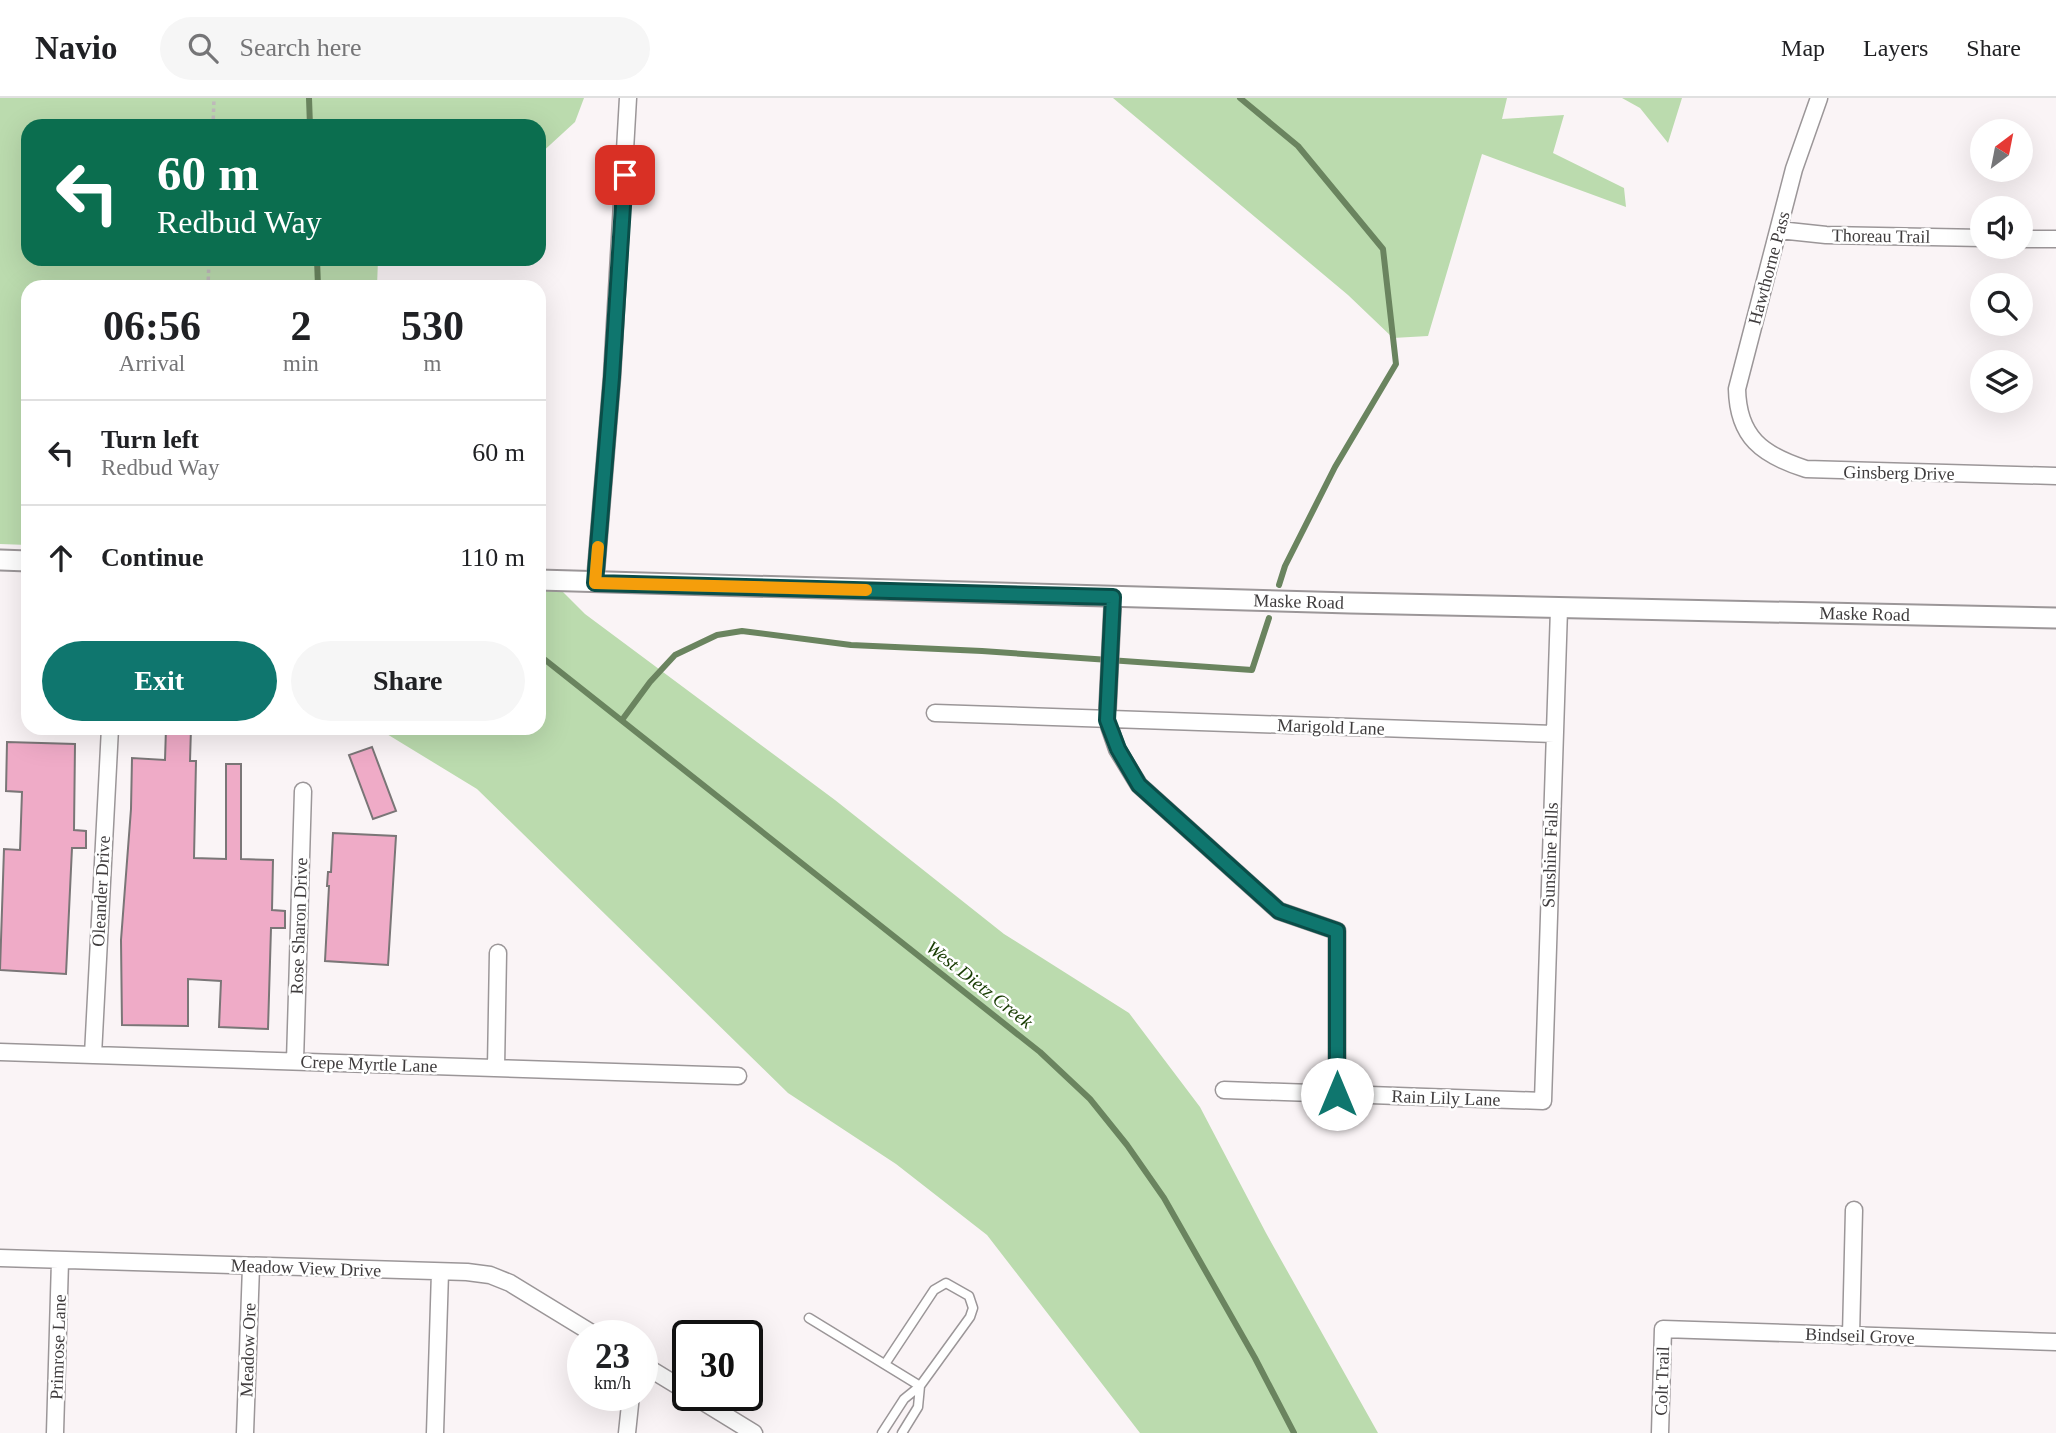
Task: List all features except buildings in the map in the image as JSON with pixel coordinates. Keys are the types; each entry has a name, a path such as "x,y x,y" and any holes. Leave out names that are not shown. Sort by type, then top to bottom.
{"street":[{"path":"595,583 612,377 628,98"},
{"name":"Hawthorne Pass","path":"1751,438 1737,408 1737,389 1794,169 1819,98"},
{"name":"Thoreau Trail","path":"1779,230 1826,235 1970,238"},
{"path":"2033,239 2056,239"},
{"name":"Ginsberg Drive","path":"1751,438 1782,461 1806,469 2056,476"},
{"path":"0,560 21,561"},
{"name":"Maske Road","path":"546,580 1113,597 2056,618"},
{"path":"1113,597 1107,720 1118,749 1139,785 1279,911 1337,931 1337,1094"},
{"name":"Sunshine Falls","path":"1543,1101 1559,608"},
{"name":"Marigold Lane","path":"935,713 1554,734"},
{"name":"Oleander Drive","path":"93,1055 110,735"},
{"name":"Rose Sharon Drive","path":"295,1061 303,790"},
{"path":"496,1068 498,953"},
{"name":"Crepe Myrtle Lane","path":"0,1052 738,1076"},
{"name":"Rain Lily Lane","path":"1224,1090 1543,1101"},
{"path":"1851,1336 1854,1210"},
{"name":"Meadow View Drive","path":"0,1258 467,1272 490,1275 510,1283 570,1320"},
{"name":"Primrose Lane","path":"55,1433 60,1261"},
{"name":"Meadow Ore","path":"245,1433 251,1267"},
{"path":"435,1433 440,1272"},
{"name":"Bindseil Grove","path":"1663,1329 2056,1342"},
{"name":"Colt Trail","path":"1660,1433 1663,1329"},
{"path":"627,1433 629,1411"},
{"path":"718,1411 754,1433"}],"lane":[{"path":"882,1433 904,1399 920,1386 970,1317 973,1308 969,1296 946,1283 934,1290 885,1364"},
{"path":"809,1318 920,1386"},
{"path":"902,1433 918,1407 920,1386"}],"path":[{"path":"213,119 214,98"}],"green space":[{"path":"0,98 584,98 575,122 546,149 546,119 21,119 21,266 378,266 377,280 21,280 21,545 0,544"},
{"path":"1113,98 1507,98 1502,119 1564,115 1553,153 1624,188 1626,207 1482,154 1428,336 1393,338 1348,295"},
{"path":"1622,98 1682,98 1668,143 1640,108"},
{"path":"546,575 585,614 835,800 1004,934 1129,1013 1200,1107 1266,1233 1378,1433 1140,1433 987,1235 896,1164 788,1093 477,789 388,735 546,735"}],"waterway":[{"name":"West Dietz Creek","path":"309,98 310,119"},
{"path":"1240,98 1298,146 1383,249 1396,364 1335,467 1285,566 1279,585"},
{"name":"West Dietz Creek","path":"317,266 318,280"},
{"path":"622,720 650,682 675,655 717,635 742,631 851,645 982,651 1252,670 1269,618"},
{"name":"West Dietz Creek","path":"546,661 1040,1052 1090,1099 1164,1198 1255,1358 1294,1433"}],"slow traffic":[{"path":"598,547 595,583 866,590"}],"route":[{"path":"625,175 595,583 1113,597 1107,720 1118,749 1139,785 1279,911 1337,931 1337,1094"}]}
